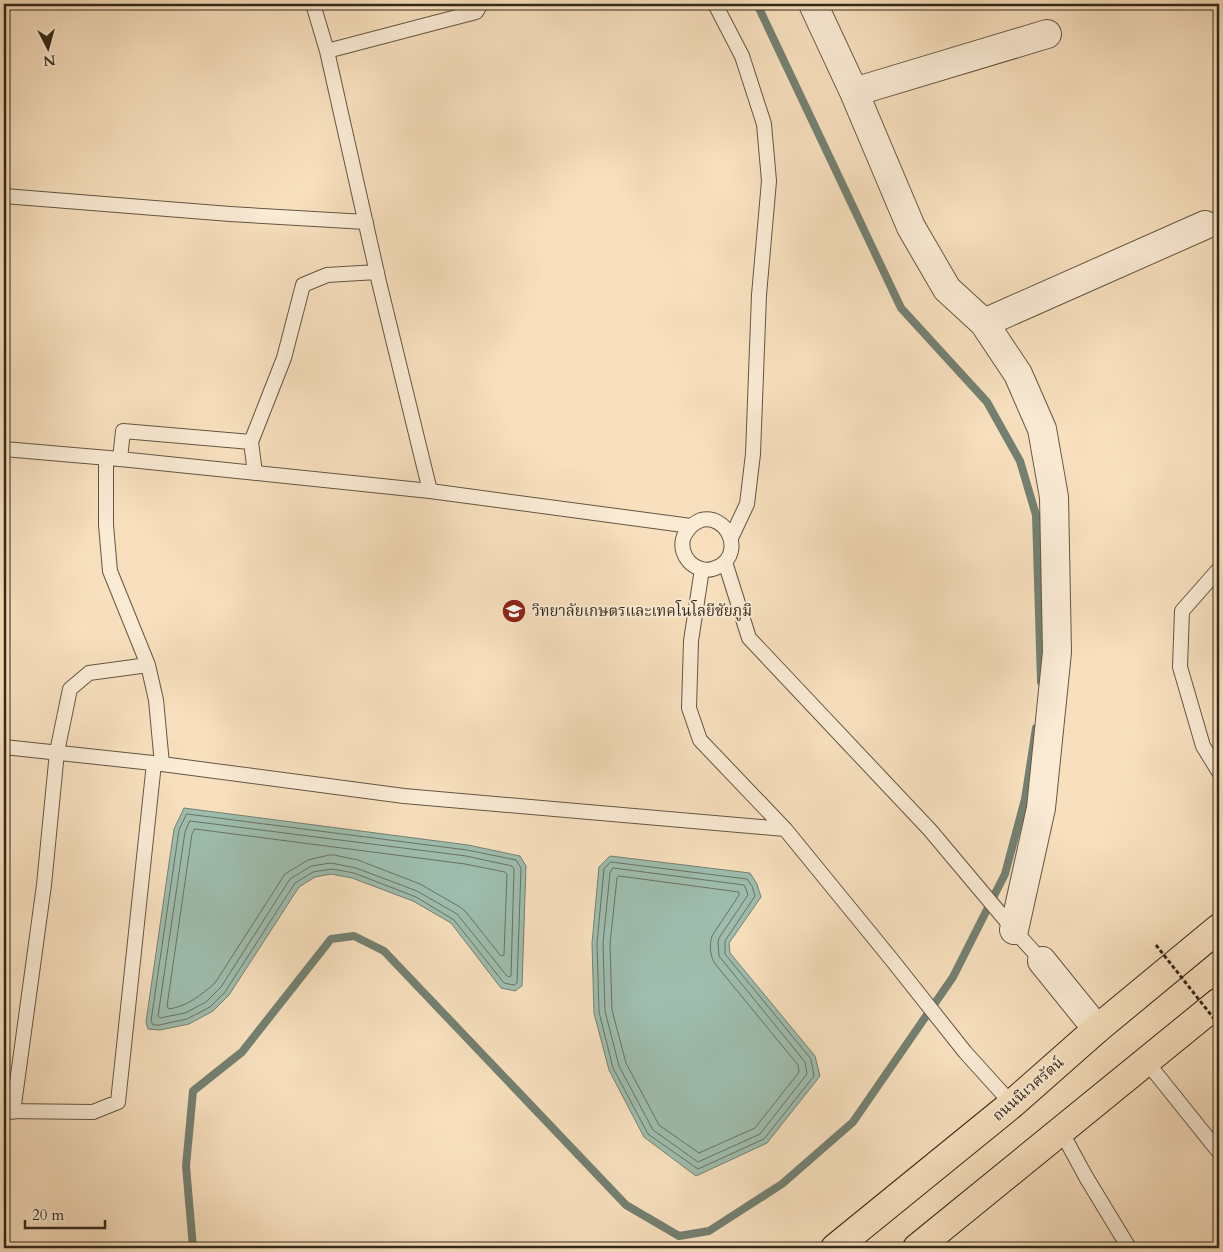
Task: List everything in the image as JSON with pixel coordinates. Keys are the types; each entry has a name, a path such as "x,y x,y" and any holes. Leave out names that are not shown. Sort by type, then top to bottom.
{"main road":[{"name":"ถนนนิเวศรัตน์","path":"835,1248 1012,1104 1097,1029 1219,928"},
{"path":"918,1248 1219,1002"}],"street":[{"path":"813,4 854,92 911,227 948,289 984,323 1018,374 1042,429 1054,497 1057,652 1041,808 1014,930"},
{"path":"854,92 1047,34"},
{"path":"984,323 1205,225"},
{"path":"1042,961 1097,1029"}],"lane":[{"path":"314,4 327,51 377,272 430,491"},
{"path":"327,51 476,12 481,4"},
{"path":"715,4 742,56 764,124 769,181 759,295 753,454 746,504 731,538 731,551 725,562 714,569 702,570 690,563 682,551 683,537 691,526 702,520 715,521 725,527 731,538"},
{"path":"4,196 230,214 366,222"},
{"path":"256,473 251,442 284,358 303,285 327,275 377,272"},
{"path":"148,665 89,673 70,690 57,752 44,885 8,1112 93,1112 118,1102 158,763 156,700 148,665 110,571 106,525 113,458 123,432 251,442"},
{"path":"4,449 113,458 430,491 691,526"},
{"path":"725,562 748,638 930,830 1042,961"},
{"path":"702,570 691,641 688,708 700,740 784,829 965,1052 1012,1104"},
{"path":"1219,570 1182,611 1180,667 1203,746 1219,772"},
{"path":"4,746 158,763 404,796 784,829"},
{"path":"1146,1061 1219,1152"},
{"path":"1061,1130 1129,1248"}],"path":[{"path":"1156,945 1219,1025"}],"water":[{"path":"184,808 468,845 520,856 526,866 522,986 515,991 501,988 451,923 413,901 352,878 331,874 315,877 299,887 229,995 213,1011 189,1024 160,1030 148,1029 146,1022 174,829"},
{"path":"610,856 750,873 757,884 761,897 729,943 730,953 815,1056 820,1076 767,1143 696,1176 644,1137 609,1070 594,1013 592,943 599,867"}],"waterway":[{"path":"757,4 901,308 987,402 1020,461 1036,515 1041,682"},
{"path":"193,1248 186,1166 193,1091 242,1052 331,939 354,936 384,951 626,1205 679,1236 709,1231 782,1184 853,1122 953,977 1005,874 1025,799 1036,728"}],"place":[{"name":"วิทยาลัยเกษตรและเทคโนโลยีชัยภูมิ","path":"514,611"}]}
